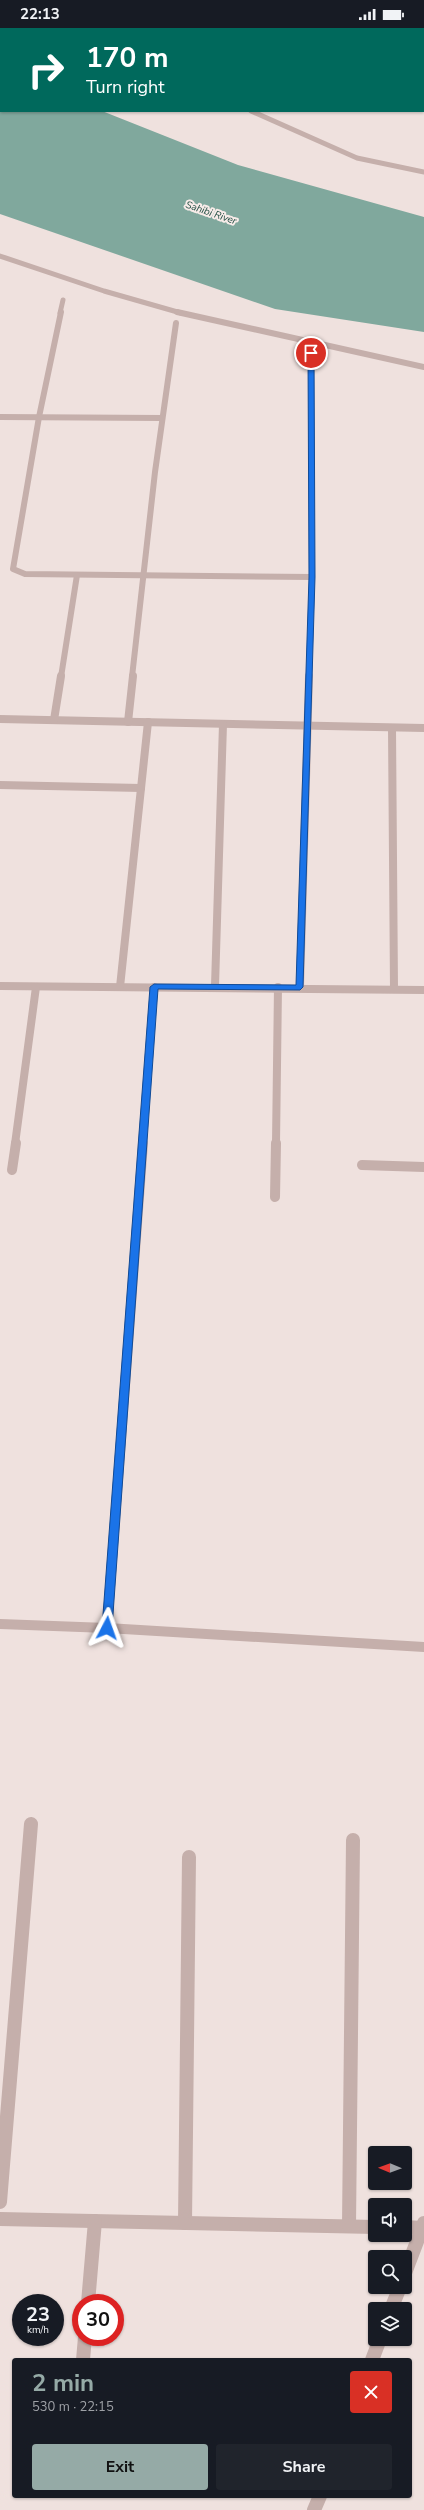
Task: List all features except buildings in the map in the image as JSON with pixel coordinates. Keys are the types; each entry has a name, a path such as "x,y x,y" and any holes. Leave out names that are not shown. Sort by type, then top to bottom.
{"street":[{"path":"253,112 357,158 424,172"},
{"path":"0,256 74,282 196,318 424,366"},
{"path":"63,300 39,417 13,569 25,574 312,577"},
{"path":"128,722 143,575 162,418 176,324"},
{"path":"300,987 306,726 312,577 311,353"},
{"path":"0,417 162,418"},
{"path":"54,720 77,575"},
{"path":"0,719 424,728"},
{"path":"120,986 148,722"},
{"path":"215,986 222,724"},
{"path":"392,728 394,988"},
{"path":"0,785 142,788"},
{"path":"0,986 215,986 394,988 424,990"},
{"path":"12,1170 36,987"},
{"path":"107,1628 154,987"},
{"path":"275,1197 278,987"},
{"path":"362,1165 424,1167"},
{"path":"0,1624 107,1628 424,1647"},
{"path":"0,2202 32,1824"},
{"path":"349,2226 353,1840"},
{"path":"185,2223 189,1857"},
{"path":"0,2219 368,2227"},
{"path":"89,2294 95,2221"},
{"path":"412,2226 423,2225 412,2254"},
{"path":"83,2358 84,2346"},
{"path":"373,2358 377,2346"},
{"path":"314,2510 319,2498"}],"water":[{"name":"Sahibi River","path":"0,112 105,112 238,165 424,217 424,332 275,309 0,214"}],"route":[{"path":"107,1628 154,987 300,987 306,726 312,577 311,353"}]}
